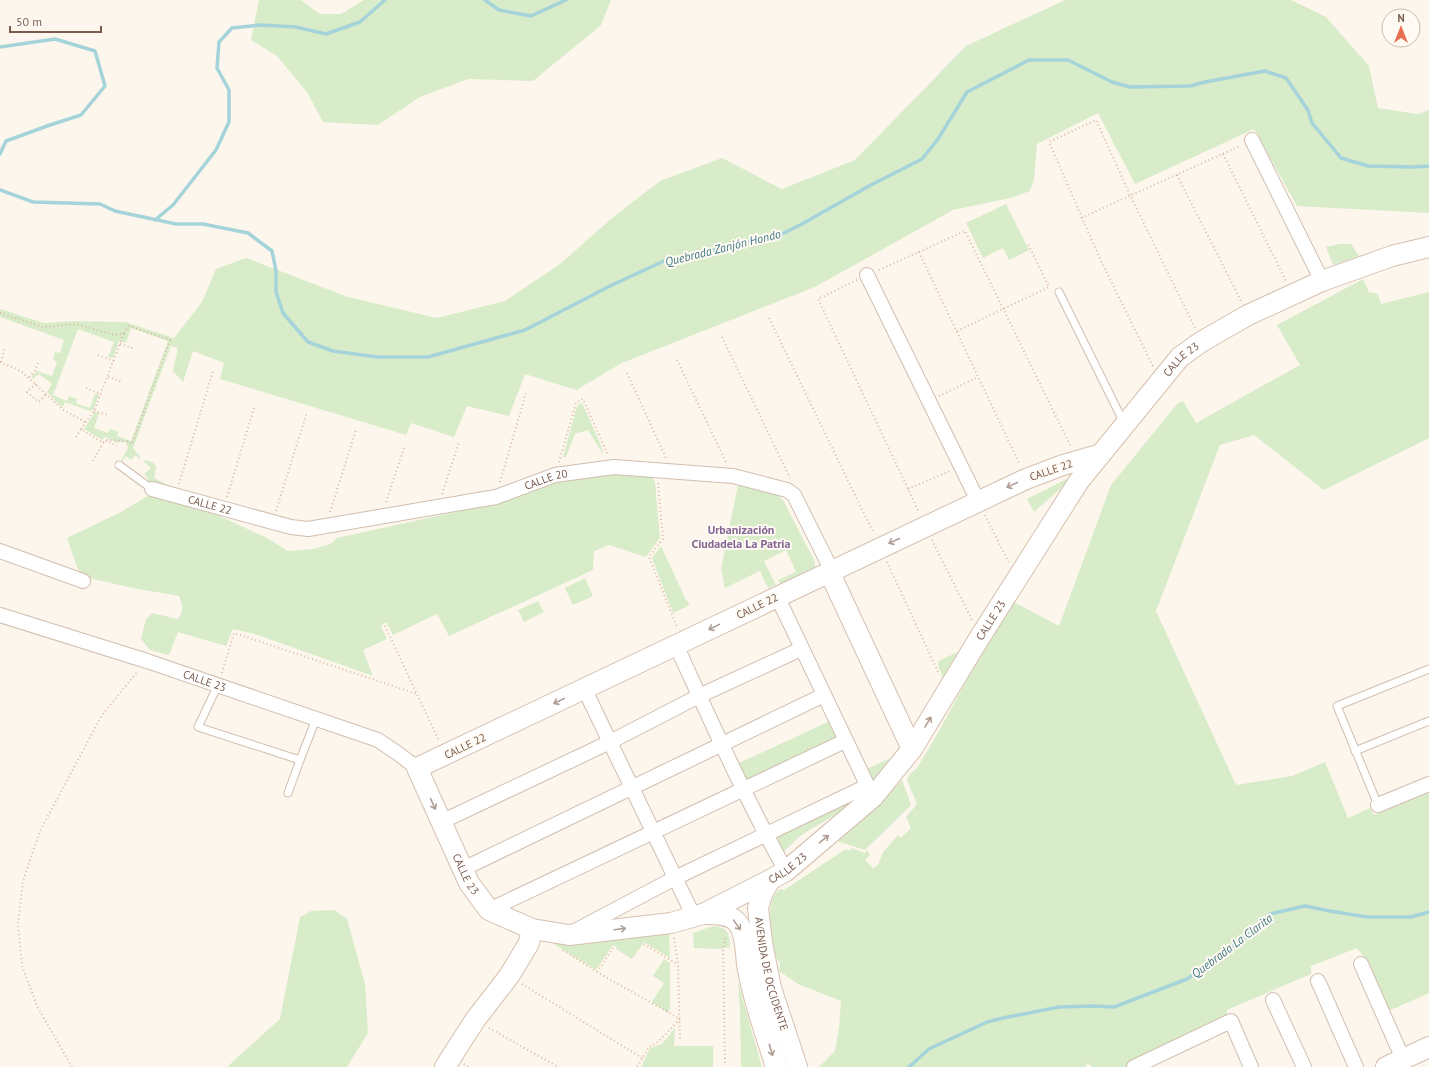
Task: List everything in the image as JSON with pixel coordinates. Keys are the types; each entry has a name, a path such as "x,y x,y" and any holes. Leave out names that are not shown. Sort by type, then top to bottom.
{"main road":[{"name":"CALLE 23","path":"417,768 469,883 489,910 563,941 671,923 698,916 778,876 870,792 912,749 980,637 1079,481 1180,357 1202,342 1248,315 1292,294 1322,281 1392,256 1429,247"},
{"name":"CALLE 22","path":"417,768 1026,478 1102,454"},
{"path":"1070,463 1069,467 1078,474 1079,481"},
{"path":"832,571 834,582 912,749"},
{"name":"AVENIDA DE OCCIDENTE","path":"778,876 762,894 758,908 762,944 771,988 797,1067"},
{"path":"698,916 712,914 731,918"},
{"name":"AVENIDA DE OCCIDENTE","path":"731,918 739,924 743,936 748,970 776,1067"},
{"path":"445,1067 475,1020 509,976 529,944 532,929"},
{"path":"1386,1067 1429,1047"}],"street":[{"path":"1252,140 1322,281"},
{"path":"868,275 978,501"},
{"name":"CALLE 20","path":"308,529 496,497 556,475 614,467 733,476 787,490"},
{"name":"CALLE 22","path":"152,489 291,528 308,529"},
{"path":"787,490 794,495 832,571"},
{"path":"0,551 83,581"},
{"path":"563,941 676,878 766,835 870,792 777,596"},
{"name":"CALLE 23","path":"0,615 147,661 378,740 417,768"},
{"path":"679,643 699,696 766,835 778,876"},
{"path":"441,822 610,742 699,696 801,649"},
{"path":"584,688 676,878 698,916"},
{"path":"463,869 824,695"},
{"path":"489,910 654,833 845,741"},
{"path":"1378,805 1429,784"},
{"path":"1361,964 1403,1059"},
{"path":"1318,981 1356,1067"},
{"path":"1273,1000 1304,1067"},
{"path":"1134,1067 1231,1021 1250,1067"}],"lane":[{"path":"1059,292 1125,425"},
{"name":"CALLE 22","path":"119,465 152,489"},
{"path":"1378,805 1338,706 1429,669"},
{"path":"218,685 198,727 300,760"},
{"path":"288,793 316,719"},
{"path":"1356,751 1429,722"}],"path":[{"path":"1161,380 1101,261 1049,142 1096,120 1130,195 1202,342"},
{"path":"1081,218 1252,140"},
{"path":"1222,154 1292,294"},
{"path":"1177,175 1248,315"},
{"path":"980,637 818,298 966,231 1003,309 1070,463"},
{"path":"956,331 1049,287 1027,242"},
{"path":"919,252 1026,478"},
{"path":"0,313 43,326 76,324 115,335 124,333"},
{"path":"769,318 947,691"},
{"path":"76,437 94,411 124,333 129,326 170,340 132,444 126,441 105,440"},
{"path":"722,337 792,482 787,490"},
{"path":"120,344 135,349"},
{"path":"5,348 0,362 21,371 62,409 85,422"},
{"path":"98,355 114,360"},
{"path":"29,378 35,371 39,360"},
{"path":"677,360 733,476"},
{"path":"176,496 213,371"},
{"path":"627,373 673,471"},
{"path":"108,377 123,382"},
{"path":"928,401 978,377"},
{"path":"36,384 27,392 39,402 46,394"},
{"path":"86,388 101,394"},
{"path":"496,497 526,393"},
{"path":"556,475 576,403 583,399 614,467"},
{"path":"224,508 254,408"},
{"path":"94,411 108,415"},
{"path":"273,522 307,412"},
{"path":"81,429 103,444"},
{"path":"326,526 356,430"},
{"path":"93,461 105,440"},
{"path":"105,440 117,446"},
{"path":"438,507 459,442"},
{"path":"381,517 405,445"},
{"path":"908,489 960,466"},
{"path":"656,470 663,539 649,557 679,643"},
{"path":"978,501 1017,580"},
{"path":"385,626 446,755"},
{"path":"218,685 234,633 417,694"},
{"path":"72,1067 38,1008 22,966 18,924 23,881 40,831 102,715 147,661"},
{"path":"725,1063 723,948 731,918"},
{"path":"671,923 678,964 680,1041"},
{"path":"563,941 598,972 680,1019"},
{"path":"644,944 678,964"},
{"path":"598,972 613,948"},
{"path":"509,976 643,1058"},
{"path":"638,1067 649,1047 658,1042 680,1019"},
{"path":"475,1020 558,1067"}],"green space":[{"path":"259,0 301,0 320,14 341,14 364,0 611,0 601,25 533,81 468,79 420,97 378,125 323,122 307,92 277,56 251,40"},
{"path":"1065,0 1291,0 1326,17 1369,66 1378,108 1418,114 1429,110 1429,213 1297,206 1254,129 1135,184 1098,113 1037,144 1034,179 1030,191 1010,198 953,210 815,287 622,363 576,390 525,374 509,416 467,406 454,437 411,423 406,435 220,379 224,363 193,351 183,382 173,371 178,348 171,346 133,448 141,458 140,459 136,455 131,460 126,456 122,462 121,461 128,448 126,442 118,443 105,437 102,440 84,429 95,412 99,413 94,428 108,433 110,429 119,432 117,436 131,441 168,341 131,328 126,343 119,341 113,358 108,357 114,342 78,329 53,395 67,401 69,396 77,399 76,403 90,408 95,393 99,395 93,410 90,411 65,402 62,408 47,392 52,384 39,374 33,379 31,377 37,371 52,376 57,362 53,360 55,352 60,353 64,340 0,317 0,309 44,323 74,321 125,322 174,338 202,302 216,269 246,258 348,297 437,318 505,301 560,264 612,218 660,181 722,158 782,189 855,160 966,46"},
{"path":"1006,204 1029,250 1009,260 1003,248 983,258 966,223"},
{"path":"1340,244 1351,244 1359,256 1333,265 1326,247"},
{"path":"1363,279 1369,292 1378,294 1381,304 1429,292 1429,438 1324,490 1254,435 1220,445 1156,611 1236,785 1292,776 1325,762 1348,818 1370,808 1374,815 1429,793 1429,993 1389,1011 1364,957 1357,948 1311,966 1311,974 1227,1010 1227,1019 1128,1067 1093,1067 1087,1063 1086,1067 819,1067 835,1051 839,1028 841,1001 798,984 779,971 780,962 776,958 770,922 771,903 775,895 780,889 784,890 846,849 848,851 852,848 865,853 867,850 870,855 865,860 873,868 878,865 883,852 898,835 901,838 911,828 906,817 917,804 907,780 909,775 917,768 939,731 1010,600 1059,626 1111,485 1177,404 1183,401 1196,423 1300,365 1277,325"},
{"path":"582,403 600,443 604,456 588,430 575,434 566,457 563,457 577,406"},
{"path":"145,460 154,463 156,468 154,478 175,489 151,483 144,474 151,468 144,462"},
{"path":"613,474 651,476 655,482 660,538 646,557 609,545 594,551 593,570 449,636 437,614 393,635 386,622 381,626 387,639 363,650 373,676 255,634 233,629 226,646 178,632 169,655 150,650 141,639 146,619 152,613 178,619 182,608 179,596 84,577 77,567 67,538 121,512 149,495 217,515 265,537 288,551 314,549 332,543 337,538 497,503 558,482"},
{"path":"1067,479 1069,480 1034,512 1027,499"},
{"path":"738,485 776,494 783,500 815,562 815,567 780,584 778,580 796,572 786,550 764,561 776,585 768,588 760,571 725,588 721,569"},
{"path":"661,546 686,600 690,605 673,613 652,558"},
{"path":"585,578 593,596 573,605 565,588"},
{"path":"538,601 544,612 524,622 518,610"},
{"path":"958,652 943,678 938,661"},
{"path":"830,721 840,741 747,784 737,764"},
{"path":"898,755 870,787 862,771"},
{"path":"902,780 911,805 865,850 837,841 855,827 887,797"},
{"path":"865,791 846,808 800,836 779,856 769,835"},
{"path":"334,910 347,919 365,984 368,1033 347,1067 227,1067 280,1019 300,917 311,911"},
{"path":"716,926 724,929 728,933 730,947 720,949 694,948 693,933"},
{"path":"669,933 670,958 644,942 632,959 616,949 617,947 613,945 596,970 549,941 570,944 598,943 612,938"},
{"path":"664,959 670,963 670,1008 668,1013 652,1002 664,983 653,976"},
{"path":"738,982 762,1067 741,1067"},
{"path":"675,1028 674,1046 713,1046 713,1067 641,1067 650,1048 662,1044"}],"waterway":[{"path":"155,220 173,205 216,150 229,122 229,90 217,68 219,42 232,28 260,25 296,27 326,34 360,22 385,0"},
{"path":"485,0 499,10 531,16 566,0"},
{"name":"Quebrada Zanjón Hondo","path":"0,47 55,39 95,51 105,86 81,115 6,141 0,154"},
{"name":"Quebrada Zanjón Hondo","path":"0,190 33,202 100,204 115,211 176,224 203,224 248,233 272,251 276,271 276,292 283,313 308,342 333,351 377,357 428,357 525,330 612,285 664,261 782,234 869,186 922,159 938,139 967,92 1029,60 1068,60 1112,82 1130,87 1190,86 1265,71 1286,78 1308,110 1312,123 1341,158 1368,166 1429,166"},
{"name":"Quebrada La Clarita","path":"909,1067 929,1049 987,1022 1059,1007 1114,1007 1187,979 1241,941 1270,914 1305,906 1367,917 1411,917 1429,912"}],"district":[{"name":"Urbanización Ciudadela La Patria","path":"741,537"}]}
